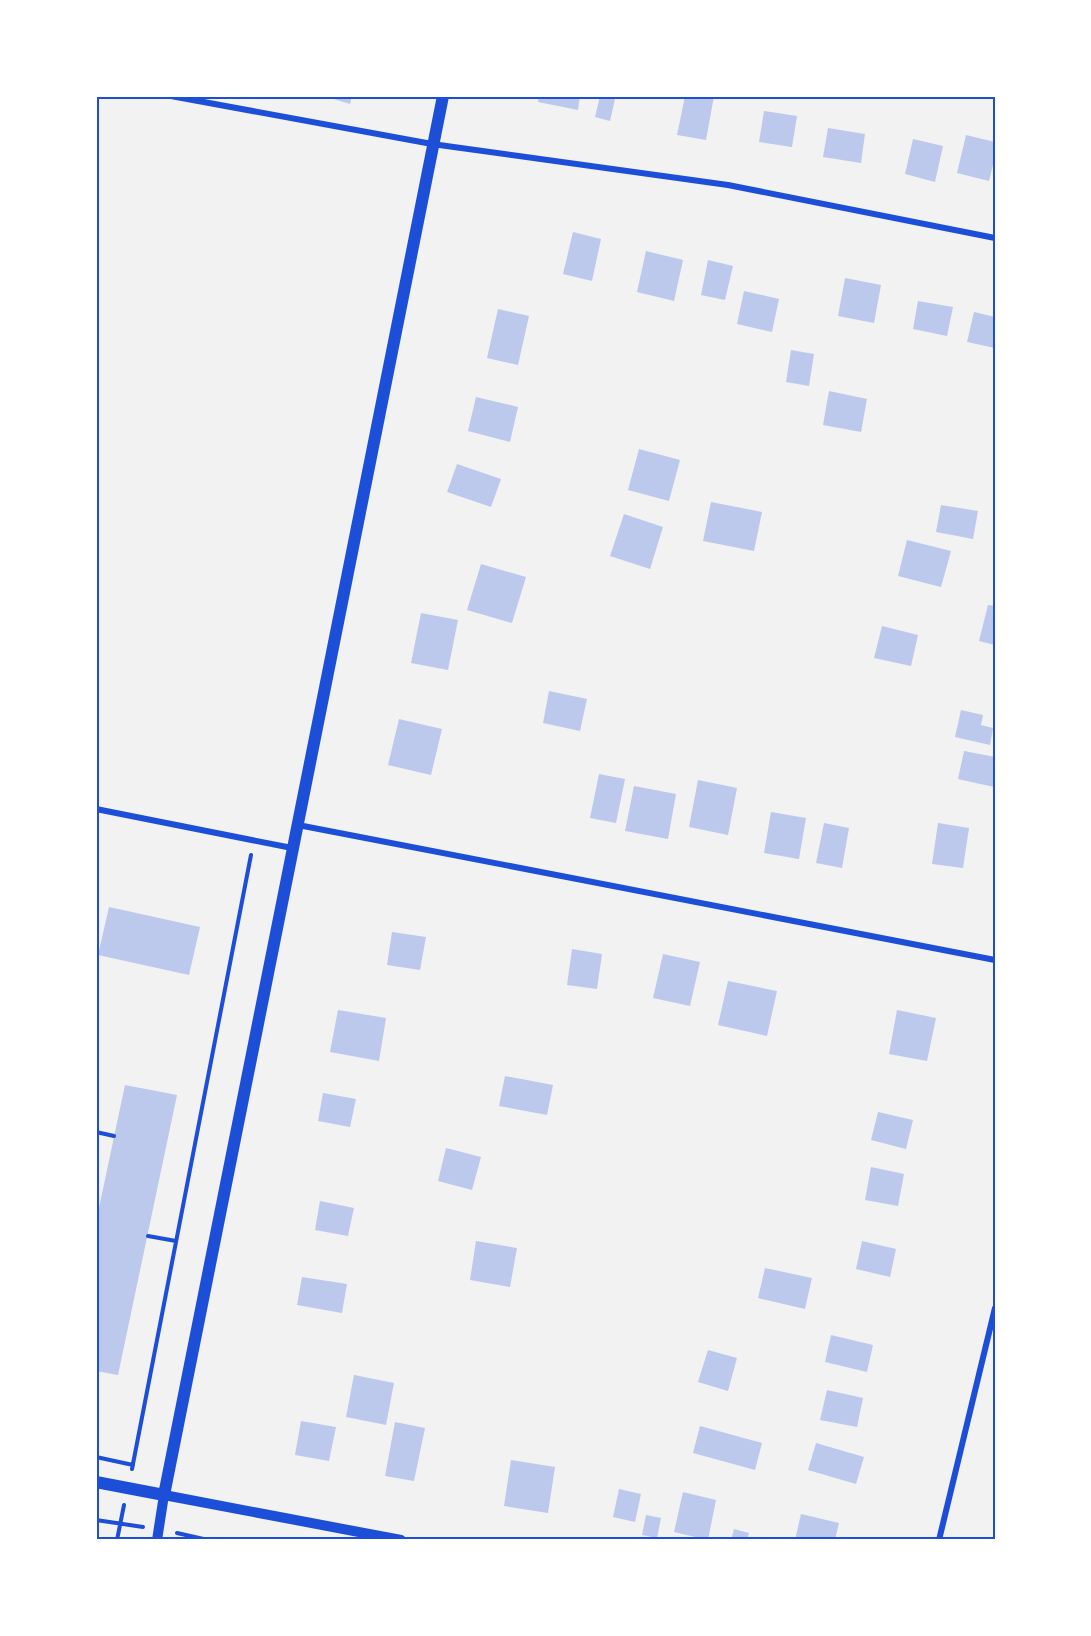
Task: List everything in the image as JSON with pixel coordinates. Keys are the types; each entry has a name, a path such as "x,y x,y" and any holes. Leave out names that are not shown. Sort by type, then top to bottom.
{"main road":[{"path":"96,1482 164,1495 442,96"}],"street":[{"path":"171,96 432,144 728,185 995,238"},
{"path":"96,809 292,848"},
{"path":"297,825 995,960"},
{"path":"939,1540 995,1308"},
{"path":"157,1540 164,1495 401,1540"}],"path":[{"path":"117,1540 254,840"},
{"path":"96,1132 114,1136"},
{"path":"148,1236 176,1241"},
{"path":"96,1457 133,1465"}],"building":[{"path":"324,96 352,96 350,104"},
{"path":"539,96 580,96 578,110 538,102"},
{"path":"600,96 615,99 610,121 595,117"},
{"path":"685,96 714,96 706,140 677,135"},
{"path":"764,111 797,116 792,147 759,142"},
{"path":"828,128 865,134 861,163 823,157"},
{"path":"966,135 995,142 995,157 989,181 957,173"},
{"path":"913,139 943,146 935,182 905,174"},
{"path":"573,232 601,239 592,281 563,274"},
{"path":"646,251 683,260 674,301 637,292"},
{"path":"708,260 733,266 725,300 701,295"},
{"path":"845,278 881,285 874,323 838,316"},
{"path":"744,291 779,299 772,332 737,324"},
{"path":"918,301 953,307 947,336 913,329"},
{"path":"498,309 529,316 518,365 487,358"},
{"path":"974,312 995,317 995,348 967,342"},
{"path":"791,350 814,354 809,386 786,382"},
{"path":"829,391 867,399 861,432 823,425"},
{"path":"476,397 518,407 510,442 468,431"},
{"path":"639,449 680,460 669,501 628,490"},
{"path":"457,464 501,479 491,507 447,492"},
{"path":"711,502 762,512 754,551 703,541"},
{"path":"941,505 978,511 973,539 936,532"},
{"path":"624,514 663,527 650,569 610,556"},
{"path":"907,540 951,551 941,587 898,576"},
{"path":"481,564 526,577 512,623 467,610"},
{"path":"988,605 995,606 995,645 979,641"},
{"path":"421,613 458,620 448,670 411,663"},
{"path":"882,626 918,635 911,666 874,658"},
{"path":"549,691 587,699 580,731 543,723"},
{"path":"961,710 983,715 981,725 993,728 990,745 955,737"},
{"path":"399,719 442,729 431,775 388,765"},
{"path":"964,751 995,757 994,787 958,779"},
{"path":"599,774 625,779 616,823 590,818"},
{"path":"698,780 737,788 728,835 689,827"},
{"path":"634,786 676,794 668,839 625,831"},
{"path":"771,812 806,818 799,859 764,853"},
{"path":"824,823 849,828 842,868 816,863"},
{"path":"938,823 969,828 963,868 932,864"},
{"path":"109,907 200,927 189,975 98,955"},
{"path":"392,932 426,937 420,970 387,965"},
{"path":"572,949 602,954 597,989 567,985"},
{"path":"663,954 700,962 690,1006 653,998"},
{"path":"728,981 777,991 767,1036 718,1025"},
{"path":"338,1010 386,1018 379,1061 330,1052"},
{"path":"897,1010 936,1018 927,1061 889,1054"},
{"path":"505,1076 553,1085 547,1115 499,1106"},
{"path":"125,1085 177,1095 118,1375 96,1371 96,1222"},
{"path":"323,1093 356,1099 350,1127 318,1121"},
{"path":"878,1112 913,1120 906,1149 871,1140"},
{"path":"446,1148 481,1157 472,1190 438,1181"},
{"path":"871,1167 904,1174 898,1206 865,1200"},
{"path":"320,1201 354,1208 348,1236 315,1230"},
{"path":"476,1241 517,1248 510,1287 470,1280"},
{"path":"862,1241 896,1249 890,1277 856,1269"},
{"path":"765,1268 812,1278 805,1309 758,1298"},
{"path":"302,1277 347,1284 342,1313 297,1305"},
{"path":"831,1335 873,1345 867,1372 825,1362"},
{"path":"708,1350 737,1358 728,1391 698,1382"},
{"path":"354,1375 394,1383 386,1425 346,1417"},
{"path":"827,1390 863,1398 857,1427 820,1420"},
{"path":"301,1421 336,1427 329,1461 295,1455"},
{"path":"395,1422 425,1428 414,1481 385,1476"},
{"path":"700,1426 762,1443 755,1470 693,1453"},
{"path":"816,1443 864,1457 856,1484 808,1470"},
{"path":"511,1460 555,1467 548,1513 504,1506"},
{"path":"619,1489 641,1494 635,1522 613,1517"},
{"path":"683,1492 716,1500 708,1540 674,1532"},
{"path":"801,1514 839,1523 835,1540 795,1540"},
{"path":"646,1515 661,1518 657,1538 642,1535"},
{"path":"734,1529 749,1533 747,1540 731,1540"}]}
